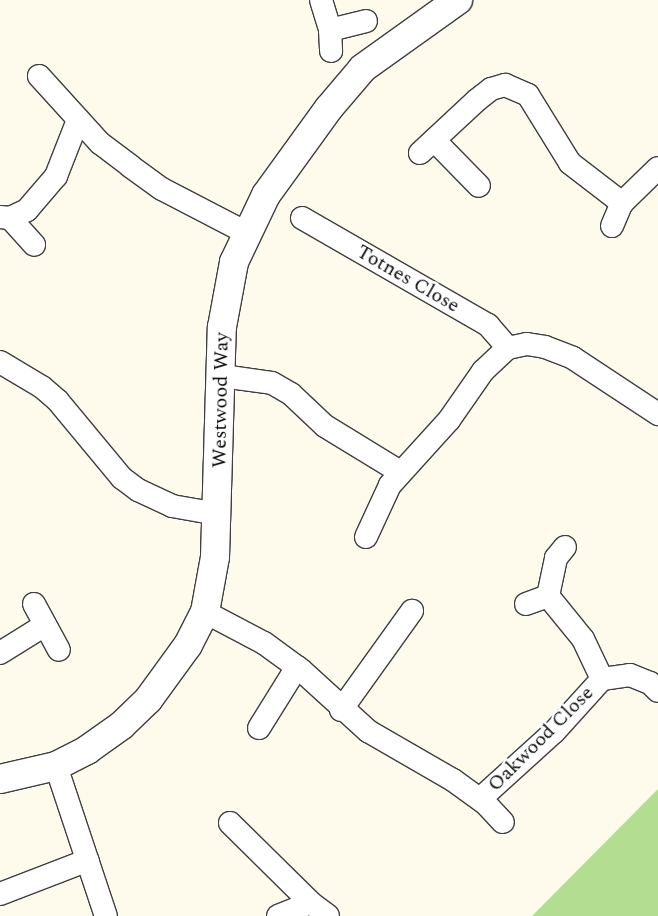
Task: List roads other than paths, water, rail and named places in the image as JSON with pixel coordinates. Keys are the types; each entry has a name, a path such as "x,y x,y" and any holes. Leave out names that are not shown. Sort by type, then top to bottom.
{"street":[{"path":"321,0 331,41 366,21"},
{"name":"Westwood Way","path":"0,779 56,766 87,750 148,700 170,673 205,612 218,514 222,327 234,262 266,195 329,108 363,68 458,0"},
{"path":"39,76 100,143 162,190 247,233"},
{"path":"479,186 427,147 491,89 505,85 517,88 528,95 538,108 570,163 622,203"},
{"path":"34,245 5,217 27,210 56,176 78,120"},
{"path":"612,226 622,203 658,168"},
{"name":"Totnes Close","path":"302,218 488,325 508,348"},
{"path":"366,537 390,485 449,420 483,371 508,348 526,344 545,347 573,358 658,414"},
{"path":"0,362 42,387 58,402 122,478 138,490 172,506 218,514"},
{"path":"222,376 272,383 284,390 325,426 400,472"},
{"path":"526,604 548,596 556,558 565,547"},
{"name":"Oakwood Close","path":"548,596 583,639 602,679"},
{"path":"34,604 59,650"},
{"path":"340,710 412,611"},
{"name":"Oakwood Close","path":"205,612 264,643 297,667 340,710 368,731 428,764 480,799 503,822"},
{"path":"0,653 45,625"},
{"path":"259,728 297,667"},
{"name":"Oakwood Close","path":"480,799 554,732 602,679 630,675 650,683 658,691"},
{"path":"56,766 106,916"},
{"path":"230,824 319,910"},
{"path":"0,894 88,860"},
{"path":"278,916 319,910"}]}
